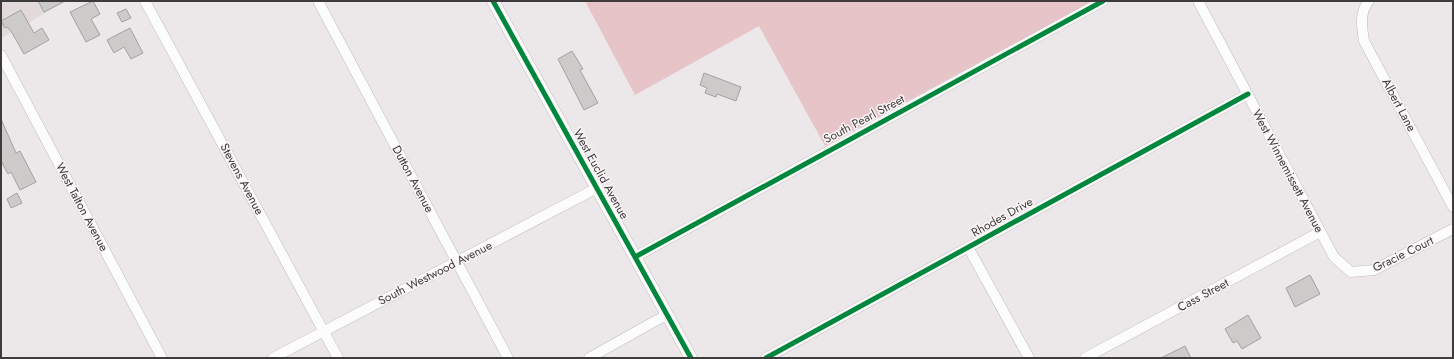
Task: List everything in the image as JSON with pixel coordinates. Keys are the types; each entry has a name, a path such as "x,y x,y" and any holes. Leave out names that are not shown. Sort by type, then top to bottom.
{"street":[{"name":"Stevens Avenue","path":"145,1 338,358"},
{"name":"Dutton Avenue","path":"318,1 508,358"},
{"name":"West Euclid Avenue","path":"493,1 690,358"},
{"name":"South Pearl Street","path":"635,257 1103,1"},
{"name":"West Winnemissett Avenue","path":"1198,1 1334,257 1351,272"},
{"name":"Albert Lane","path":"1369,1 1365,5 1361,24 1364,41 1453,207"},
{"name":"West Talton Avenue","path":"1,55 162,358"},
{"name":"Rhodes Drive","path":"766,358 1248,94"},
{"name":"South Westwood Avenue","path":"273,358 597,188"},
{"name":"Gracie Court","path":"1351,272 1374,270 1453,229"},
{"name":"Cass Street","path":"1085,358 1320,232"},
{"path":"968,247 1029,358"},
{"path":"589,358 666,315"}],"shaded area":[{"path":"1,1 67,1 1,38"},
{"path":"585,1 1092,1 825,146 759,26 635,95"}],"building":[{"path":"38,1 65,1 44,12"},
{"path":"93,1 100,14 91,19 100,35 86,42 70,12"},
{"path":"126,9 131,18 122,22 117,13"},
{"path":"21,10 34,33 42,28 49,40 24,54 11,31 7,27 5,28 1,21"},
{"path":"130,28 143,53 131,59 124,47 114,53 107,40"},
{"path":"572,51 583,69 580,70 598,103 584,110 558,59"},
{"path":"704,73 741,87 736,101 717,94 716,97 705,93 707,88 700,85"},
{"path":"1,119 16,153 20,151 36,182 20,190 11,172 8,174 1,161"},
{"path":"17,193 22,203 11,208 7,199"},
{"path":"1310,275 1320,294 1295,307 1286,288"},
{"path":"1248,315 1261,338 1242,349 1237,341 1233,343 1225,329"},
{"path":"1185,346 1191,358 1161,358"}],"cycle path":[{"path":"493,1 691,358"},
{"path":"635,257 1103,1"},
{"path":"766,358 1248,94"}]}
